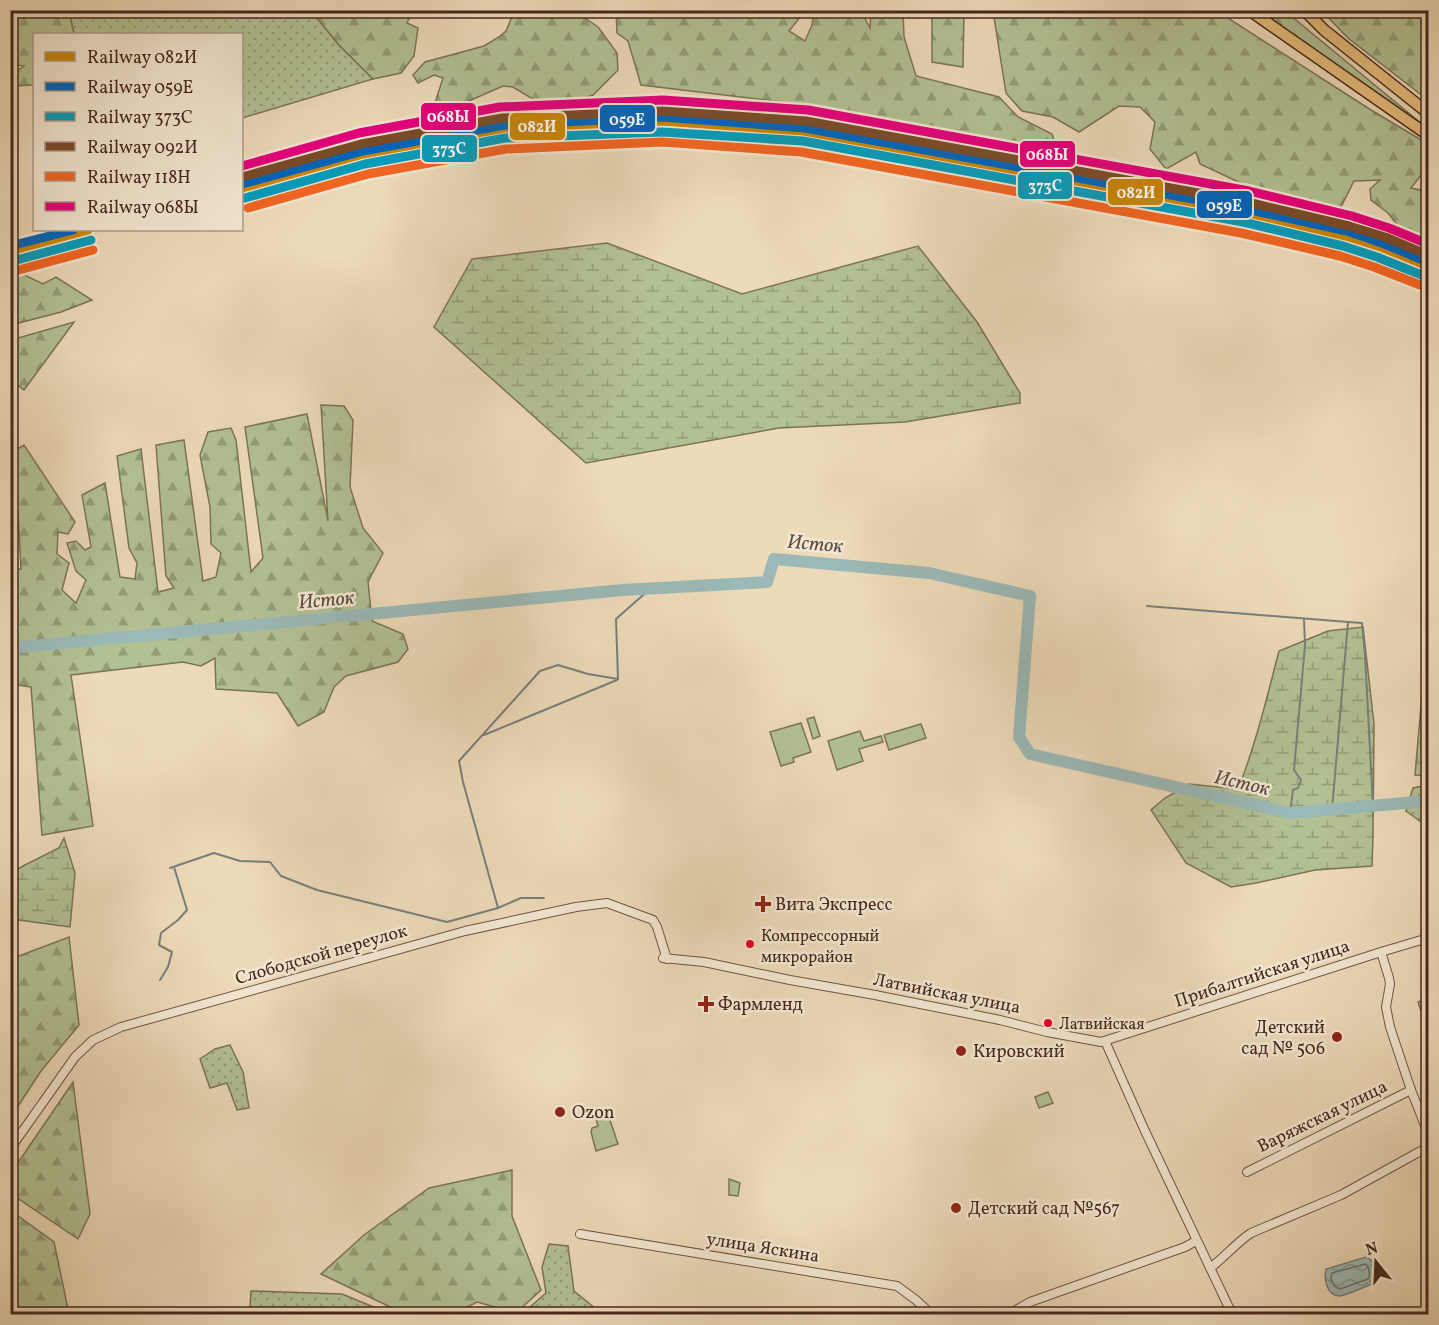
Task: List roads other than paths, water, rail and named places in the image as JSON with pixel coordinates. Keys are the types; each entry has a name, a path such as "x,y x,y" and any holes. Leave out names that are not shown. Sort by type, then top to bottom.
{"main road":[{"path":"1249,10 1428,135"},
{"path":"1304,10 1324,30 1428,113"}],"street":[{"name":"Слободской переулок","path":"10,1149 75,1057 93,1040 121,1027 465,931 576,907 607,903 653,920 665,958"},
{"name":"Прибалтийская улица","path":"1105,1041 1428,938"},
{"path":"1381,952 1390,984 1387,1016 1411,1090 1428,1133"},
{"name":"Латвийская улица","path":"665,958 704,963 1105,1041"},
{"path":"1105,1041 1196,1241 1232,1314"},
{"name":"Варяжская улица","path":"1247,1172 1411,1090"},
{"path":"1210,1268 1251,1233 1341,1196 1428,1147"},
{"name":"улица Яскина","path":"580,1234 897,1286 931,1314"},
{"path":"1009,1314 1030,1302 1185,1247 1196,1241"}],"water":[{"path":"1366,1257 1373,1264 1376,1281 1340,1296 1329,1290 1325,1277 1326,1269"}],"waterway":[{"name":"Исток","path":"10,648 623,590 767,582 774,559 929,573 1030,596 1019,737 1030,754 1290,813 1428,801"},
{"path":"498,908 459,761 540,671 558,665 588,674 618,679 616,619 651,588"},
{"path":"1147,606 1348,622 1332,810"},
{"path":"1290,813 1293,790 1298,788 1301,780 1294,770 1305,645 1304,620"},
{"path":"1348,622 1362,623 1373,806"},
{"path":"484,735 617,680"},
{"path":"170,868 214,853 240,861 270,862 281,876 317,890 447,922 498,908 521,898 544,898"},
{"path":"160,980 168,967 172,952 159,945 161,933 187,910 174,867"}],"rail line":[{"name":"068Ы","path":"243,166 359,133 500,107 663,100 808,110 1249,191 1352,216 1428,244"},
{"name":"092И","path":"243,177 361,144 502,118 663,111 806,121 1247,202 1349,226 1385,237 1428,255"},
{"name":"059Е","path":"243,184 363,151 504,125 663,117 805,128 1242,208 1347,231 1428,262"},
{"name":"082И","path":"243,188 363,154 504,128 662,121 804,131 1245,212 1346,236 1428,266"},
{"name":"373C","path":"245,198 365,164 505,138 662,132 803,141 1243,222 1343,246 1424,276"},
{"name":"118Н","path":"248,208 368,174 506,149 662,142 801,152 1241,233 1340,256 1420,285"},
{"name":"059Е","path":"10,246 69,231"},
{"name":"082И","path":"10,251 84,231"},
{"name":"373C","path":"13,261 91,240"},
{"name":"118Н","path":"15,271 93,250"}],"place":[{"name":"Вита Экспресс","path":"763,904"},
{"name":"Компрессорный микрорайон","path":"750,944"},
{"name":"Фармленд","path":"706,1004"},
{"name":"Латвийская","path":"1048,1023"},
{"name":"Детский сад № 506","path":"1337,1037"},
{"name":"Кировский","path":"961,1051"},
{"name":"Ozon","path":"560,1112"},
{"name":"Детский сад №567","path":"956,1208"}]}
